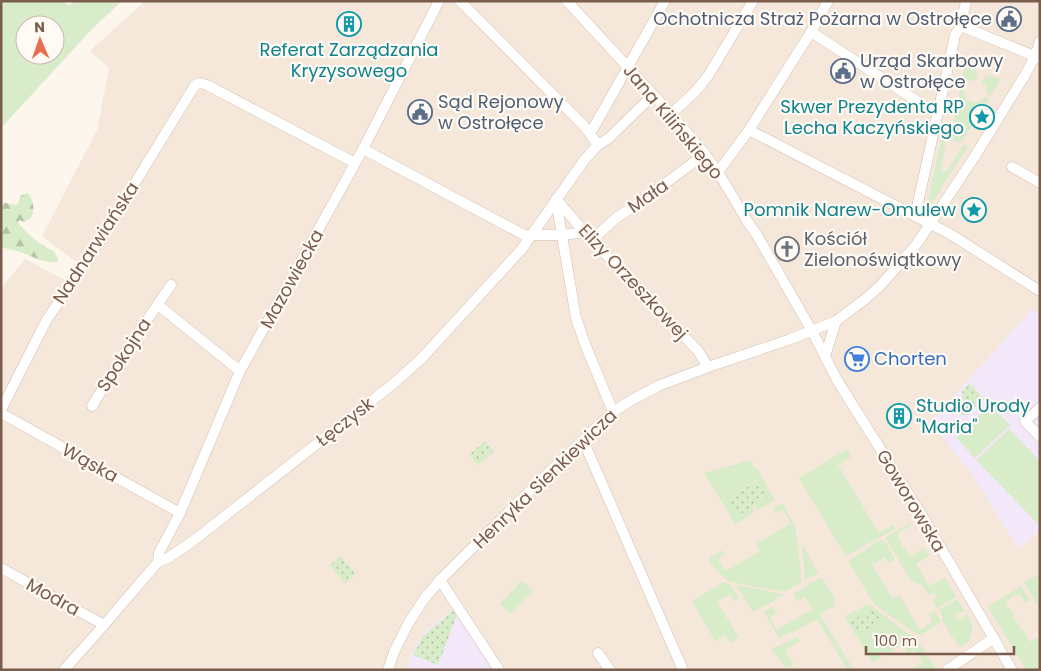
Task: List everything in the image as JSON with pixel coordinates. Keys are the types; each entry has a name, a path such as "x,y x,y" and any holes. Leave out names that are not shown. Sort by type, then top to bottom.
{"street":[{"name":"Mazowiecka","path":"158,562 159,553 180,513 240,371 363,149 439,1"},
{"path":"460,1 584,126 598,145"},
{"name":"Jana Kilińskiego","path":"567,1 705,154 758,237 812,331"},
{"path":"590,134 665,1"},
{"path":"670,114 695,92 708,76 753,1"},
{"path":"718,172 749,130 811,32 828,1"},
{"path":"915,216 955,35 961,26 966,1"},
{"path":"961,26 1037,57"},
{"path":"811,32 938,114"},
{"name":"Henryka Sienkiewicza","path":"388,670 394,652 408,624 424,599 440,580 613,412 658,386 836,321 880,286 916,245 930,224 1037,57 1040,41"},
{"name":"Nadnarwiańska","path":"2,415 46,321 92,254 195,85 200,83 207,85 355,163"},
{"name":"Łęczysk","path":"64,670 158,562 168,558 193,541 393,384 426,353 521,250 585,159 653,95"},
{"path":"749,130 950,234 1040,291"},
{"path":"363,149 524,235 562,235 585,232"},
{"name":"Mała","path":"592,240 616,218 705,154"},
{"path":"1012,167 1040,183"},
{"path":"556,199 578,324 613,412"},
{"name":"Elizy Orzeszkowej","path":"556,199 592,240 698,351 708,367"},
{"name":"Spokojna","path":"92,406 171,285"},
{"name":"Spokojna","path":"158,305 240,371"},
{"path":"824,356 836,321"},
{"name":"Goworowska","path":"812,331 837,380 923,517 1012,670"},
{"path":"1040,408 1026,421 1040,437"},
{"name":"Wąska","path":"2,415 180,513"},
{"path":"583,440 683,670"},
{"name":"Modra","path":"1,568 104,625"},
{"path":"440,580 500,670"},
{"path":"947,670 994,638"},
{"path":"598,653 610,670"}],"shaded area":[{"path":"145,1 1040,1 1040,670 1,670 1,288 25,259 65,280 78,263 42,236 97,130 109,68 90,51"},
{"path":"1032,309 1040,313 1040,530 1019,549 970,472 948,445 932,420"},
{"path":"454,609 493,670 406,670 411,655 422,634"}],"green space":[{"path":"1,1 59,1 69,5 78,1 122,1 93,28 65,58 65,15 15,15 15,65 59,65 1,128"},
{"path":"965,65 976,69 978,75 976,80 969,81 965,85 961,84"},
{"path":"988,75 1001,79 990,96 987,94 986,86 982,82"},
{"path":"961,87 964,88 967,100 978,103 985,97 989,99 962,141 957,142 950,136"},
{"path":"942,135 946,139 941,169 943,172 947,171 964,144 968,146 927,211 926,210"},
{"path":"28,193 33,205 31,218 24,222 20,220 18,222 34,239 54,252 58,262 42,260 1,247 1,202 16,205 19,202 20,196"},
{"path":"970,383 984,399 964,416 956,409 956,404 963,396 962,391"},
{"path":"990,405 1010,425 975,458 956,438"},
{"path":"1009,429 1040,461 1040,526 976,460"},
{"path":"485,441 494,451 478,465 469,455"},
{"path":"847,449 854,462 851,457 838,465 879,533 893,525 895,529 846,556 799,478"},
{"path":"750,460 753,463 752,465 757,468 775,500 758,510 755,505 769,496 759,480 757,480 728,499 738,516 752,507 755,512 735,524 704,473"},
{"path":"759,480 769,496 738,516 727,499"},
{"path":"783,504 795,526 802,582 784,592 725,579 709,562 710,558 722,550 725,554 718,559 726,571 760,551 756,544 791,523 783,510 776,514 773,508"},
{"path":"910,523 911,526 897,534 903,548 910,556 924,548 929,556 916,564 929,586 945,578 956,596 937,608 932,600 937,597 933,592 929,595 924,587 910,579 886,539 886,537"},
{"path":"881,540 885,541 895,560 889,563 885,557 872,565 893,599 899,595 920,630 933,622 928,614 935,611 941,622 920,635 874,604 849,563 849,560"},
{"path":"802,543 818,573 805,580"},
{"path":"341,556 356,574 345,584 330,565"},
{"path":"1040,574 1040,609 1024,582"},
{"path":"820,578 823,579 835,599 835,605 820,615 854,670 848,670 817,619 779,638 764,612 773,606 777,613 770,618 777,630 812,609 805,597 798,601 793,594"},
{"path":"522,581 533,591 510,614 500,603"},
{"path":"724,582 731,585 740,598 734,601 730,594 717,602 738,636 738,638 730,643 726,635 715,641 692,601"},
{"path":"736,585 783,594 784,595 753,612"},
{"path":"1021,586 1030,600 1025,603 1019,593 1005,602 1030,642 1040,636 1040,667 1036,669 1026,669 988,607"},
{"path":"957,599 964,610 955,616 958,620 967,614 972,628 971,637 961,648 942,620 943,618 939,610"},
{"path":"866,605 870,605 913,637 905,645 903,642 897,645 897,649 891,640 889,642 894,651 887,655 885,652 880,655 881,658 873,663 845,618"},
{"path":"874,608 882,621 857,635 850,622"},
{"path":"454,610 457,615 438,665 413,655 423,636"},
{"path":"798,637 800,641 785,650 794,665 786,668 771,649"},
{"path":"917,641 936,669 911,670 923,662 915,650 908,654 905,648"}],"place":[{"name":"Ochotnicza Straż Pożarna w Ostrołęce","path":"1009,19"},
{"name":"Referat Zarządzania Kryzysowego","path":"349,24"},
{"name":"Urząd Skarbowy w Ostrołęce","path":"843,71"},
{"name":"Sąd Rejonowy w Ostrołęce","path":"420,112"},
{"name":"Skwer Prezydenta RP Lecha Kaczyńskiego","path":"982,117"},
{"name":"Pomnik Narew-Omulew","path":"974,210"},
{"name":"Kościół Zielonoświątkowy","path":"787,249"},
{"name":"Chorten","path":"857,359"},
{"name":"Studio Urody \"Maria\"","path":"899,416"}]}
